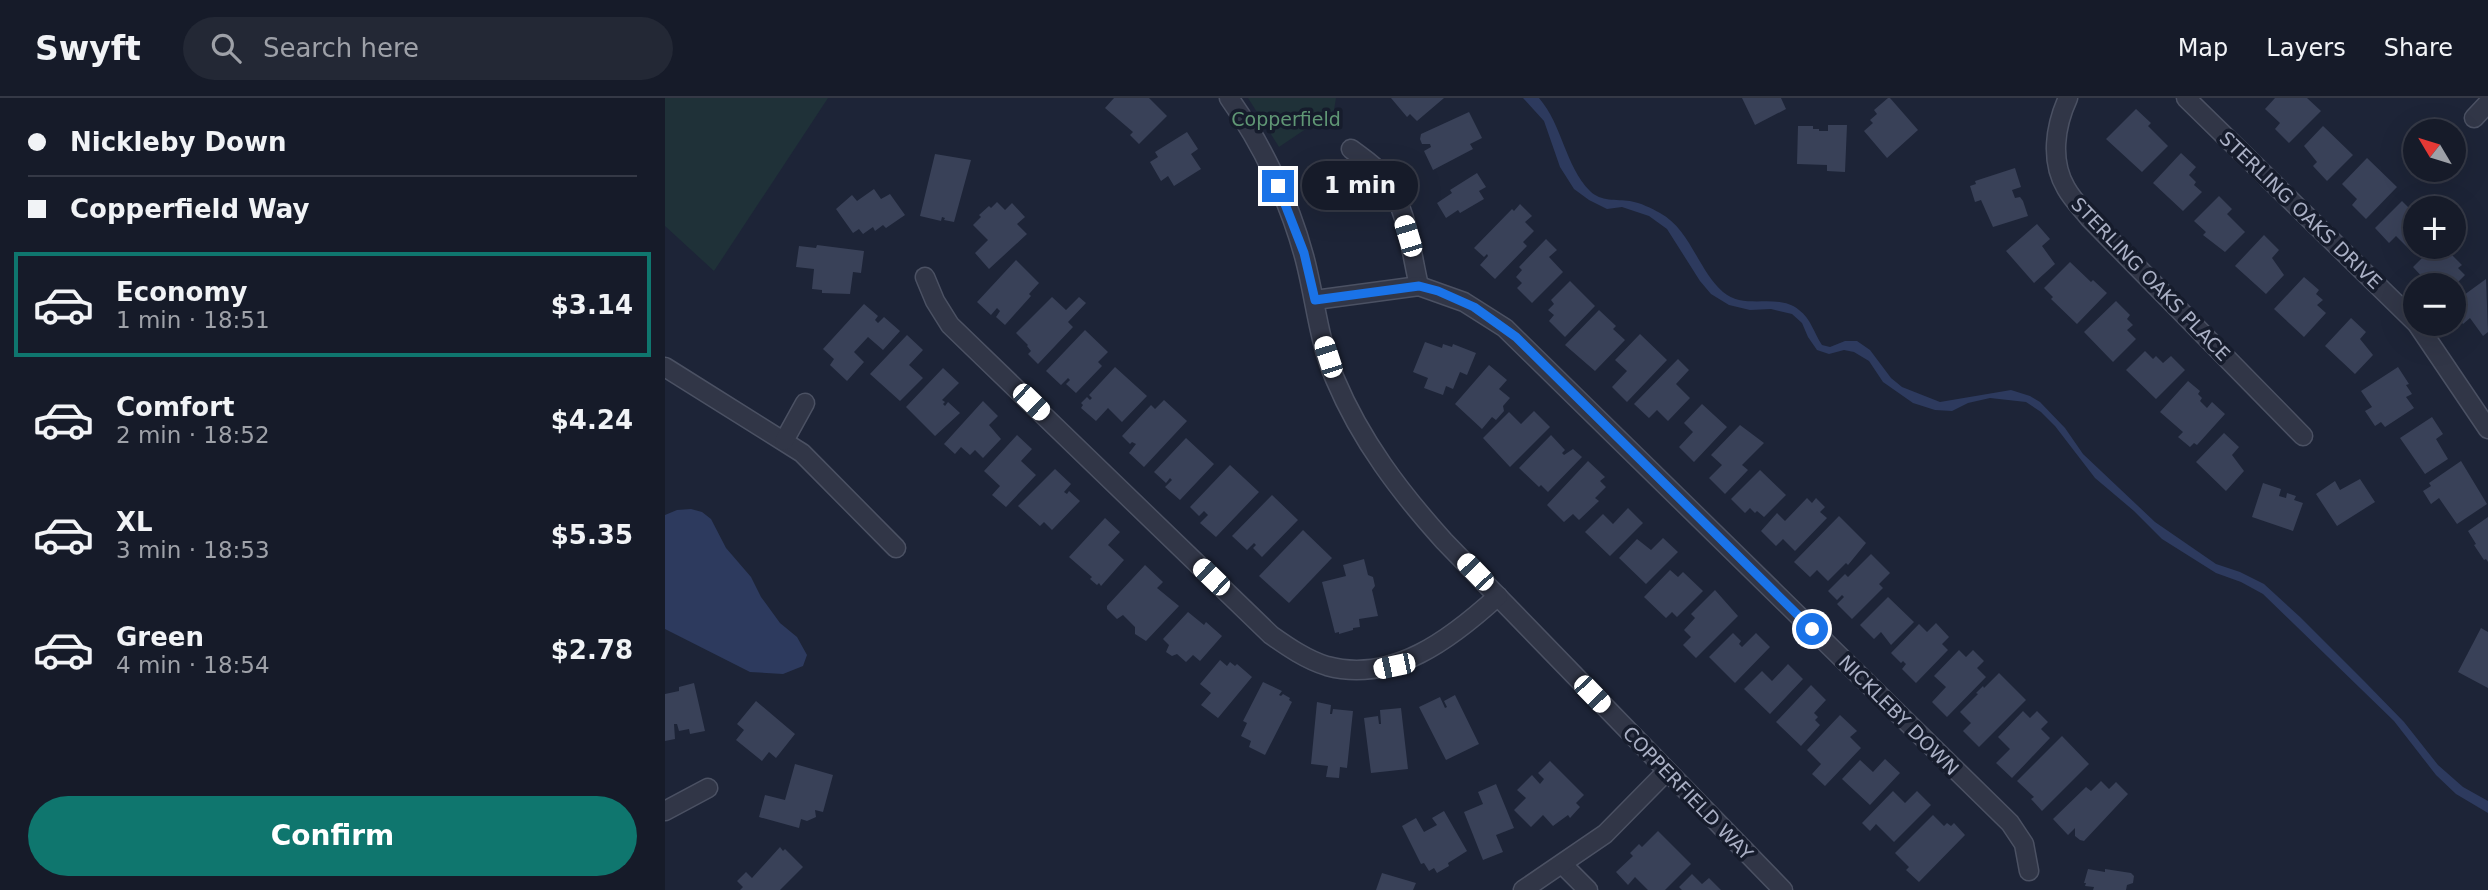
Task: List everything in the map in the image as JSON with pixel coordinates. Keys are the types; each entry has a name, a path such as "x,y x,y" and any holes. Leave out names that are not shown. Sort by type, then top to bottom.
{"street":[{"name":"COPPERFIELD WAY","path":"1229,98 1278,186 1304,253 1321,338 1334,377 1353,419 1381,465 1411,504 1498,596 1783,890"},
{"name":"STERLING OAKS PLACE","path":"2068,98 2056,137 2059,174 2067,190 2090,219 2303,436"},
{"name":"STERLING OAKS DRIVE","path":"2186,98 2403,310"},
{"path":"2474,117 2488,103"},
{"path":"1352,149 1379,171 1394,192 1408,236 1419,286"},
{"path":"925,277 935,301 950,324 1271,635 1295,651 1326,666 1348,670 1372,671 1394,666 1469,623 1498,596"},
{"name":"NICKLEBY DOWN","path":"1315,300 1419,286 1438,291 1474,307 1516,337 2010,823 2024,844 2029,871"},
{"name":"STERLING OAKS DRIVE","path":"2425,336 2488,429"},
{"path":"665,367 784,441 811,461 896,548"},
{"path":"784,441 805,402"},
{"path":"1523,890 1610,828 1667,771"},
{"path":"665,811 708,788"},
{"path":"1562,864 1588,890"}],"green space":[{"path":"665,98 828,98 714,271 665,226"},
{"name":"Copperfield","path":"1248,98 1336,98 1334,110 1279,147"}],"water":[{"path":"1523,98 1539,98 1554,121 1575,170 1594,195 1642,204 1670,220 1687,239 1707,273 1723,292 1741,300 1790,305 1807,318 1822,345 1830,347 1845,341 1857,341 1870,350 1891,378 1902,387 1940,402 2011,390 2040,402 2065,428 2083,454 2155,522 2216,564 2264,584 2300,617 2404,722 2438,765 2463,787 2488,801 2488,813 2456,794 2436,775 2394,721 2263,594 2216,573 2162,539 2095,478 2041,412 2026,402 1990,398 1968,403 1952,411 1935,410 1913,403 1883,382 1869,361 1854,352 1844,350 1829,354 1817,350 1802,323 1792,314 1729,305 1711,294 1700,281 1667,229 1649,216 1622,207 1607,209 1574,189 1560,167 1544,121"},
{"path":"691,509 702,512 711,519 726,548 751,577 761,597 780,623 797,637 807,655 803,666 783,674 750,672 665,629 665,515 677,510"}],"building":[{"path":"1114,98 1149,98 1167,116 1139,144 1130,135 1133,132 1105,108"},
{"path":"1391,98 1444,98 1417,121 1410,114 1407,117"},
{"path":"1742,98 1781,98 1786,109 1755,125"},
{"path":"1888,98 1918,130 1887,158 1864,131 1873,123 1870,120 1877,114 1874,110"},
{"path":"2275,98 2307,98 2321,111 2289,143 2275,129 2280,123 2265,109"},
{"path":"2136,109 2151,123 2148,126 2168,146 2142,172 2106,139"},
{"path":"1469,112 1482,138 1470,144 1473,149 1433,170 1424,151 1431,147 1430,144 1422,144 1421,134"},
{"path":"1828,125 1847,125 1845,172 1827,171 1827,165 1797,164 1798,126 1813,126 1813,129 1819,131 1828,131"},
{"path":"2323,126 2353,155 2327,181 2313,166 2317,162 2304,146"},
{"path":"1187,132 1198,149 1191,154 1201,169 1174,186 1168,176 1161,181 1150,162 1158,157 1155,152"},
{"path":"2181,153 2196,167 2189,175 2196,182 2194,185 2202,192 2183,211 2153,183"},
{"path":"935,154 971,160 954,222 942,217 941,221 920,216"},
{"path":"2367,158 2397,187 2366,219 2352,205 2357,199 2342,184"},
{"path":"2015,168 2021,187 2012,190 2015,198 2020,197 2023,201 2028,216 1993,227 1981,200 1975,202 1970,186 1976,184 1975,181"},
{"path":"1477,173 1486,187 1479,191 1484,199 1446,218 1437,203 1452,193 1450,190"},
{"path":"874,189 881,199 890,194 905,215 886,228 883,225 875,231 873,227 863,234 859,229 853,233 836,209 852,195 857,201"},
{"path":"2219,196 2232,209 2227,214 2245,232 2225,252 2203,235 2206,232 2194,221"},
{"path":"997,202 1005,210 1012,203 1025,217 1017,224 1027,234 989,269 975,253 988,240 973,225 981,217 979,215"},
{"path":"2403,202 2403,243 2396,236 2389,243 2375,228"},
{"path":"1520,204 1532,216 1525,222 1534,231 1523,242 1527,246 1495,279 1480,265 1487,254 1484,257 1474,248"},
{"path":"2037,224 2050,239 2042,246 2055,264 2034,283 2006,251"},
{"path":"2264,235 2279,250 2272,258 2284,275 2266,294 2235,266"},
{"path":"1546,239 1557,250 1549,257 1563,272 1532,303 1517,288 1522,283 1516,277 1522,270 1519,267"},
{"path":"817,245 864,251 861,273 853,272 850,294 822,293 822,290 812,289 814,269 796,267 799,246 816,248"},
{"path":"2421,259 2456,259 2462,265 2458,268 2463,273 2419,273 2413,267"},
{"path":"1016,260 1039,283 1005,325 996,317 1000,311 997,308 991,315 977,302"},
{"path":"2070,262 2107,293 2077,324 2051,299 2053,297 2044,288"},
{"path":"2304,277 2319,290 2316,294 2323,300 2317,305 2326,313 2304,337 2274,309"},
{"path":"2486,279 2488,332 2483,336 2470,318 2466,321 2466,294"},
{"path":"1570,281 1595,306 1565,337 1549,321 1554,315 1548,310 1554,304 1551,300"},
{"path":"1052,297 1066,310 1079,297 1086,303 1068,322 1073,327 1038,364 1028,354 1031,351 1028,345 1016,333"},
{"path":"2116,301 2130,315 2127,319 2133,325 2127,330 2136,339 2113,362 2084,332"},
{"path":"864,304 878,316 875,320 878,323 884,317 900,331 883,350 868,337 854,352 864,362 847,381 830,365 834,359 823,349"},
{"path":"1599,310 1616,326 1613,329 1625,340 1595,371 1565,345"},
{"path":"2351,318 2366,332 2360,339 2373,355 2355,374 2325,346"},
{"path":"1085,330 1108,352 1098,362 1102,366 1076,393 1066,384 1070,380 1068,378 1061,385 1046,371"},
{"path":"1640,334 1667,360 1627,402 1612,387 1627,371 1615,360"},
{"path":"907,335 923,350 909,365 923,378 900,401 870,374"},
{"path":"1425,342 1442,348 1443,344 1452,347 1453,344 1476,353 1467,375 1460,372 1453,389 1446,386 1443,395 1424,388 1428,378 1413,372"},
{"path":"2145,351 2153,359 2156,356 2163,363 2171,356 2185,370 2156,399 2126,370"},
{"path":"1678,359 1689,370 1676,384 1690,398 1668,421 1657,410 1649,418 1634,404"},
{"path":"1489,365 1507,380 1499,389 1510,398 1496,420 1492,417 1482,429 1455,404"},
{"path":"1115,367 1147,396 1122,422 1108,408 1096,421 1081,408 1081,403 1087,397 1090,400 1092,398 1089,395"},
{"path":"2398,367 2409,384 2406,385 2412,394 2406,397 2414,408 2385,427 2381,422 2375,426 2365,411 2372,407 2361,391"},
{"path":"943,368 959,383 942,400 945,402 943,404 945,406 948,402 960,413 935,436 906,407"},
{"path":"2188,381 2200,391 2200,401 2207,408 2212,402 2225,414 2197,445 2194,443 2190,447 2178,437 2183,432 2160,412"},
{"path":"1164,400 1187,421 1144,467 1129,453 1136,444 1130,444 1122,436 1151,405 1155,409"},
{"path":"983,401 998,416 989,425 1001,439 983,458 975,450 970,455 961,447 955,454 944,444"},
{"path":"1702,404 1727,427 1694,462 1679,447 1693,432 1684,423"},
{"path":"1534,411 1550,427 1510,467 1483,438 1509,412 1521,424"},
{"path":"2432,417 2443,434 2436,439 2448,459 2425,474 2400,438"},
{"path":"1740,425 1764,443 1742,465 1748,470 1725,494 1709,478 1722,465 1711,455"},
{"path":"2224,433 2239,447 2232,455 2244,471 2226,491 2196,462"},
{"path":"1017,435 1032,449 1021,461 1036,475 1006,507 992,495 1000,486 984,471"},
{"path":"1551,435 1565,450 1562,453 1564,455 1573,449 1582,457 1548,492 1519,468"},
{"path":"1186,438 1214,464 1180,500 1165,487 1172,480 1170,478 1166,483 1154,472"},
{"path":"1588,461 1605,477 1600,481 1606,487 1595,498 1599,501 1579,520 1573,514 1564,522 1547,505"},
{"path":"2461,461 2487,504 2457,524 2439,498 2431,504 2423,491 2431,486 2429,483"},
{"path":"1230,465 1259,492 1216,537 1200,523 1208,515 1204,511 1199,516 1190,507"},
{"path":"1055,469 1071,484 1064,492 1067,494 1069,491 1080,501 1052,530 1044,522 1040,526 1018,506"},
{"path":"1760,470 1786,495 1764,517 1750,508 1745,513 1731,499"},
{"path":"2360,479 2375,502 2337,526 2316,494 2335,481 2340,490"},
{"path":"2263,483 2281,489 2279,496 2286,498 2287,493 2296,496 2294,500 2303,503 2293,531 2252,517"},
{"path":"1272,495 1298,520 1262,557 1253,548 1256,545 1254,543 1247,550 1232,536"},
{"path":"1807,498 1812,503 1816,498 1825,507 1820,512 1827,518 1795,551 1783,539 1776,546 1761,531 1777,513 1785,521"},
{"path":"1628,508 1643,523 1610,556 1585,532 1603,514 1613,524"},
{"path":"1839,516 1866,543 1848,565 1846,563 1828,581 1817,570 1810,577 1794,562"},
{"path":"2488,517 2488,562 2474,545 2476,544 2468,531"},
{"path":"1105,518 1120,532 1108,545 1124,560 1101,586 1090,579 1092,577 1069,557"},
{"path":"1303,530 1332,558 1289,603 1259,576"},
{"path":"1663,538 1678,552 1646,584 1619,558 1637,539 1651,550"},
{"path":"1871,554 1890,573 1879,584 1883,588 1852,619 1837,604 1844,597 1842,595 1837,600 1828,591 1845,574 1848,577"},
{"path":"1364,559 1368,575 1373,577 1375,586 1372,590 1378,616 1359,619 1360,627 1335,633 1322,582 1346,576 1343,565"},
{"path":"1145,565 1163,582 1157,588 1179,606 1146,641 1135,634 1135,627 1123,615 1117,619 1107,609"},
{"path":"1670,570 1678,577 1683,572 1703,591 1677,617 1672,612 1666,618 1644,597"},
{"path":"1715,590 1738,616 1696,658 1683,645 1691,637 1684,630 1695,618 1691,614"},
{"path":"1888,597 1914,622 1891,645 1881,632 1874,639 1860,625"},
{"path":"1188,612 1204,625 1206,622 1222,636 1200,661 1193,655 1186,662 1177,654 1172,656 1166,652 1169,645 1163,639"},
{"path":"1936,623 1949,637 1942,644 1948,650 1916,683 1902,669 1906,664 1903,661 1901,663 1891,653 1919,624 1927,632"},
{"path":"2481,628 2488,632 2488,688 2458,672"},
{"path":"1733,633 1741,641 1739,644 1742,647 1756,633 1770,647 1735,683 1709,657"},
{"path":"1959,650 1966,657 1973,650 1984,661 1977,668 1986,677 1947,717 1932,702 1946,687 1934,676"},
{"path":"1220,660 1227,666 1230,662 1235,666 1237,664 1252,677 1218,718 1201,705 1211,693 1200,684"},
{"path":"1788,664 1803,679 1770,714 1744,689 1762,671 1772,681"},
{"path":"1999,673 2026,700 1979,747 1963,731 1971,723 1960,712 1983,686 1984,688"},
{"path":"1263,682 1282,691 1279,695 1283,694 1292,702 1265,755 1249,747 1251,741 1241,736 1247,723 1243,721"},
{"path":"694,683 705,731 690,734 689,729 679,731 677,724 674,724 675,739 665,741 665,694 679,691 679,687"},
{"path":"1811,685 1826,700 1814,713 1818,717 1815,720 1820,725 1801,746 1776,722"},
{"path":"1455,695 1479,744 1446,760 1419,707 1440,697 1445,708 1447,707 1444,701"},
{"path":"756,701 795,734 776,758 769,752 762,761 736,740 744,730 737,724"},
{"path":"1317,702 1331,705 1330,714 1333,709 1353,711 1347,768 1340,767 1339,778 1326,777 1328,766 1311,764"},
{"path":"1401,708 1408,769 1371,773 1364,718 1378,716 1381,724 1380,710"},
{"path":"2023,711 2030,718 2037,711 2048,722 2041,729 2050,738 2012,778 1996,763 2010,749 1998,737"},
{"path":"1840,715 1857,731 1850,737 1861,748 1825,786 1812,774 1821,764 1807,750"},
{"path":"2062,736 2089,764 2042,811 2031,799 2034,797 2017,781"},
{"path":"1885,759 1900,773 1870,805 1842,779 1860,760 1873,772"},
{"path":"1550,761 1584,795 1576,803 1580,807 1570,818 1568,815 1553,826 1543,815 1531,827 1514,810 1526,798 1517,790 1532,775 1540,784 1544,779 1538,773"},
{"path":"795,764 833,775 823,812 815,810 816,817 807,821 801,819 799,828 759,817 765,795 785,800"},
{"path":"2101,781 2109,789 2116,782 2128,794 2084,841 2075,836 2075,828 2068,835 2053,819 2086,787 2091,791"},
{"path":"1496,784 1514,828 1496,835 1503,852 1483,860 1464,812 1483,804 1478,792"},
{"path":"1893,791 1905,803 1917,791 1931,805 1894,842 1876,824 1870,831 1862,823"},
{"path":"1444,811 1467,851 1437,873 1434,868 1429,871 1424,863 1421,864 1402,826 1416,818 1424,832 1437,825 1432,818"},
{"path":"1933,815 1944,826 1954,823 1965,835 1919,882 1906,870 1909,867 1895,853"},
{"path":"1658,831 1691,864 1665,890 1648,890 1635,877 1628,885 1616,872 1633,856 1630,853 1639,844 1642,847"},
{"path":"780,847 803,867 780,890 740,890 743,887 737,881 746,872 752,878"},
{"path":"2088,869 2131,873 2134,876 2133,883 2127,885 2126,890 2093,890 2094,887 2085,886 2084,883"},
{"path":"1382,873 1416,883 1413,890 1376,890"},
{"path":"1692,874 1702,884 1709,878 1721,890 1682,890 1679,887"}],"route":[{"path":"1278,186 1304,253 1315,300 1419,286 1438,291 1484,313 1516,337 1812,629"}]}
